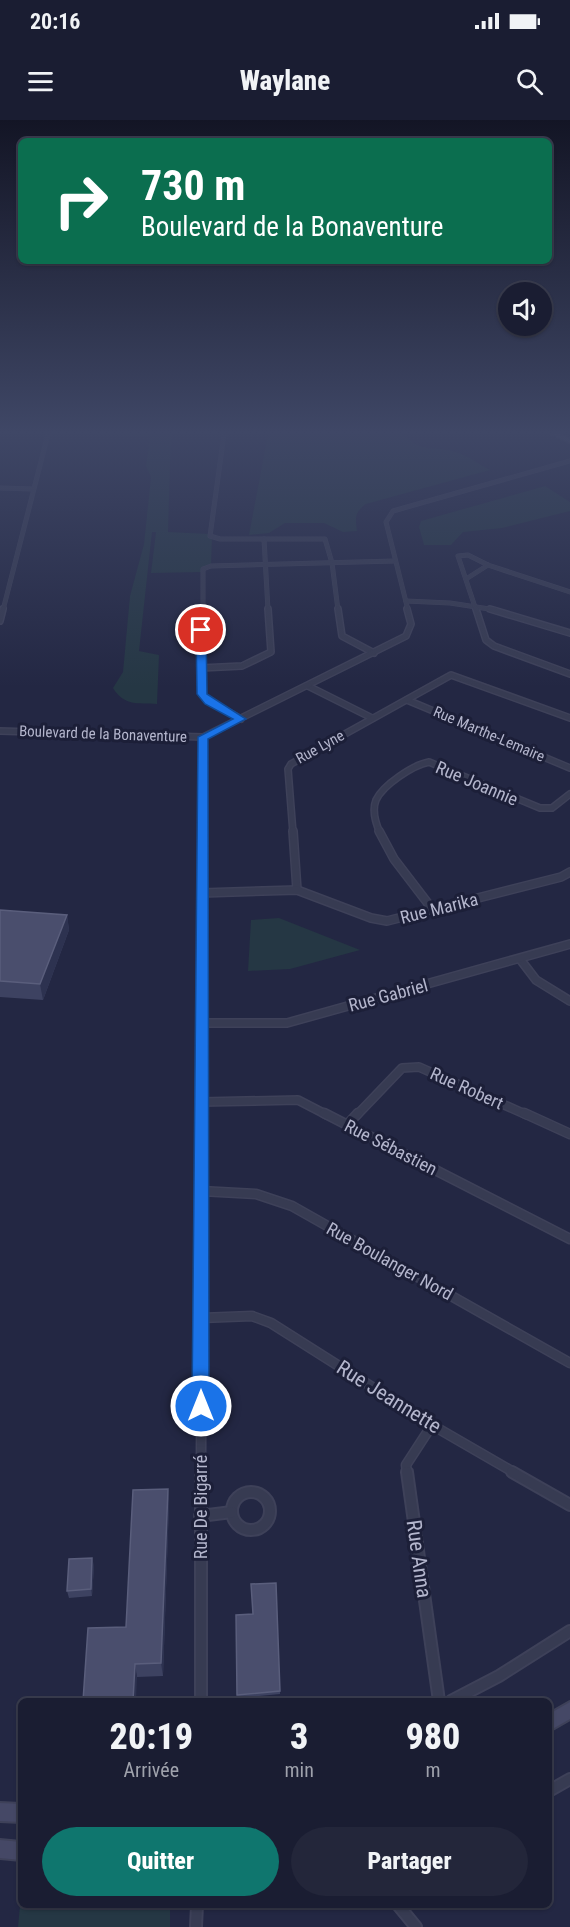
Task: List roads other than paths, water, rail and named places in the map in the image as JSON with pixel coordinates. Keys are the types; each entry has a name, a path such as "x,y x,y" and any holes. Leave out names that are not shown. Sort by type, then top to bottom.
{"main road":[{"path":"552,1721 570,1710"},
{"path":"0,1812 18,1813"},
{"path":"0,1849 18,1851"}],"street":[{"path":"0,621 26,518"},
{"path":"212,518 210,534 220,538 325,539 332,563 342,636 374,653"},
{"name":"Boulevard de la Bonaventure","path":"0,731 203,737 401,639 409,632 411,624 386,522 388,518"},
{"path":"201,668 242,666 271,652 264,539"},
{"path":"570,592 488,565 468,555 458,556 486,640 570,674"},
{"path":"241,719 204,698 201,668 203,569 210,566 396,561"},
{"path":"466,579 488,565"},
{"path":"0,588 8,589"},
{"path":"406,601 449,601 474,604 517,613 570,633"},
{"name":"Rue Lyne","path":"297,890 288,769 291,764 445,677 462,677 570,718"},
{"path":"308,686 372,718"},
{"name":"Rue Marthe-Lemaire","path":"407,700 570,768"},
{"name":"Rue De Bigarré","path":"201,1698 203,737"},
{"name":"Rue Joannie","path":"433,910 389,853 379,832 376,799 397,779 416,765 429,762 540,808 552,808 570,794"},
{"name":"Rue Marika","path":"202,893 297,890 379,920 393,920 561,877 570,872"},
{"name":"Rue Gabriel","path":"202,1023 287,1023 570,944"},
{"path":"519,959 536,980 570,1001"},
{"name":"Rue Robert","path":"348,1124 402,1068 410,1066 419,1067 570,1134"},
{"name":"Rue Sébastien","path":"202,1102 298,1100 570,1239"},
{"name":"Rue Boulanger Nord","path":"201,1191 256,1194 292,1206 570,1362"},
{"name":"Rue Jeannette","path":"201,1318 252,1316 271,1323 432,1425 570,1505"},
{"name":"Rue Anna","path":"432,1425 406,1465 439,1698"},
{"path":"200,1516 232,1512"},
{"path":"457,1698 499,1676 570,1631"},
{"path":"552,1789 570,1779"},
{"path":"196,1927 197,1908"},
{"path":"400,1908 416,1927"}]}
